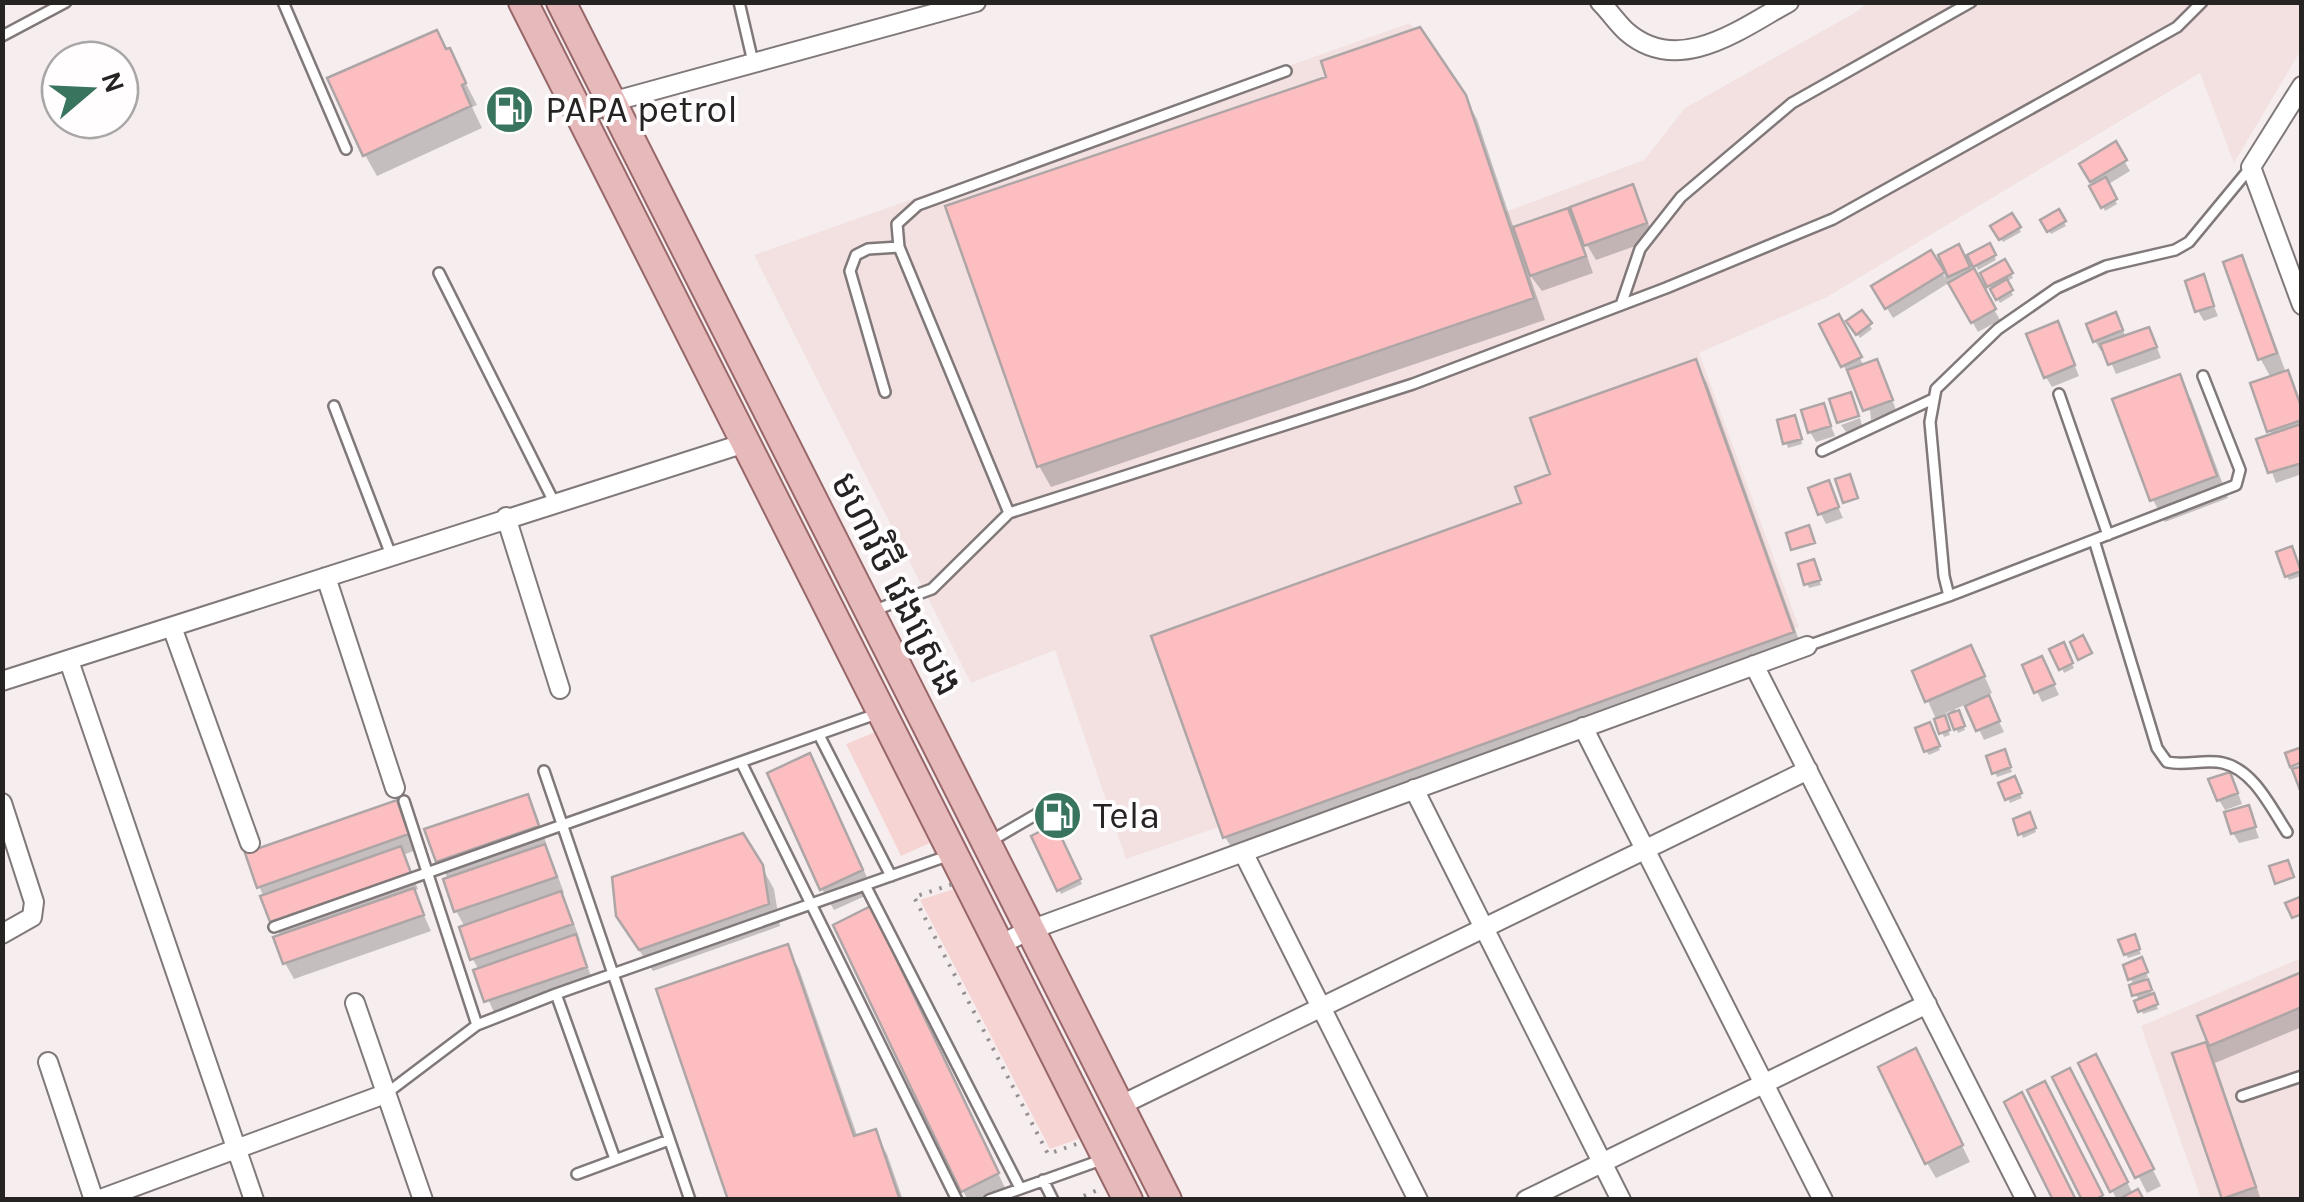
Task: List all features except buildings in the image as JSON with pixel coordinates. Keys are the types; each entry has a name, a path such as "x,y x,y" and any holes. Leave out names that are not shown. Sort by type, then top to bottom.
{"main road":[{"name":"មហាវិថី វេងស្រេង","path":"523,2 1128,1200"},
{"name":"មហាវិថី វេងស្រេង","path":"560,2 1166,1200"},
{"path":"838,628 869,612"}],"street":[{"path":"581,117 611,102 754,64 922,10 976,2"},
{"path":"1600,2 1628,34 1680,51 1709,47 1788,2"},
{"path":"2302,86 2251,167 2302,305"},
{"path":"2,681 746,443"},
{"path":"506,517 560,689"},
{"path":"326,577 400,795"},
{"path":"172,627 250,842"},
{"path":"999,945 1030,930 1808,646"},
{"path":"69,661 254,1200"},
{"path":"1754,665 2026,1200"},
{"path":"1583,728 1823,1200"},
{"path":"1119,1106 1808,770"},
{"path":"1414,790 1621,1200"},
{"path":"2,803 34,902 32,916 2,934"},
{"path":"1243,852 1418,1200"},
{"path":"354,1003 423,1200"},
{"path":"1526,1200 1927,1004"},
{"path":"48,1062 96,1200 385,1094"}],"lane":[{"path":"2,36 66,2"},
{"path":"282,2 346,149"},
{"path":"739,2 754,64"},
{"path":"1621,305 1640,249 1681,197 1792,103 1971,2"},
{"path":"869,612 932,589 1008,513 1413,384 1833,219 2177,27 2202,2"},
{"path":"1008,513 899,247 898,224 918,205 1286,71"},
{"path":"1950,596 1944,576 1930,422 1936,389 1998,329 2057,288 2106,266 2176,250 2189,242 2251,167"},
{"path":"885,392 850,271 856,254 899,247"},
{"path":"439,273 554,502"},
{"path":"1808,646 1950,596 2236,485 2240,478 2203,376"},
{"path":"2060,394 2108,535"},
{"path":"1822,451 1932,400"},
{"path":"334,406 391,555"},
{"path":"2094,540 2157,748 2167,762 2186,766 2220,762 2238,768 2256,786 2287,832"},
{"path":"274,927 882,712"},
{"path":"819,734 890,876"},
{"path":"741,762 957,1200"},
{"path":"544,771 690,1200"},
{"path":"400,795 477,1025"},
{"path":"986,843 1037,814"},
{"path":"385,1094 477,1025 953,854"},
{"path":"866,885 1020,1188"},
{"path":"556,994 616,1159"},
{"path":"2242,1096 2302,1076"},
{"path":"577,1174 670,1140"},
{"path":"989,1200 1107,1158"},
{"path":"1043,1180 1052,1200"}],"path":[{"path":"959,882 1082,1122 1090,1139 1048,1154 914,898 959,882"},
{"path":"1074,1200 1101,1189"}],"shaded area":[{"path":"1866,3 2301,3 2301,50 2234,163 2200,73 1827,297 1699,353 1799,627 1126,859 1055,650 971,683 754,255 1410,23 1451,78 1500,214 1644,160 1685,108"},
{"path":"878,731 932,842 901,856 846,744"},
{"path":"957,888 1084,1137 1050,1149 920,900"},
{"path":"2301,958 2301,1199 2201,1199 2141,1026"}],"place":[{"name":"PAPA petrol","path":"510,109"},
{"name":"Tela","path":"1058,815"}]}
